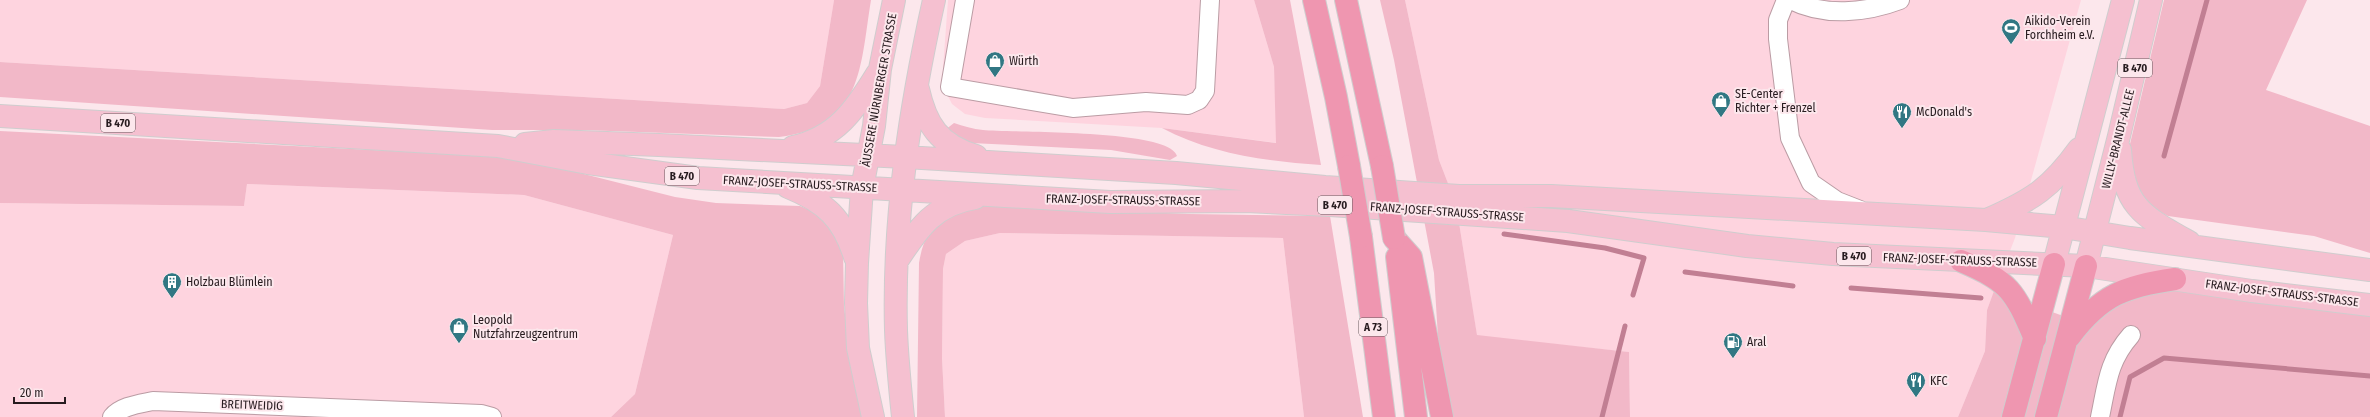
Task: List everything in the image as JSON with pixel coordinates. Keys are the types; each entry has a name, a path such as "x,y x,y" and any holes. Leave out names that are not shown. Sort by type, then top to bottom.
{"highway":[{"name":"A 73","path":"1314,0 1336,97 1361,237 1384,417"},
{"name":"A 73","path":"1346,0 1382,166 1394,238 1416,417"},
{"path":"1394,238 1411,257 1442,417"},
{"path":"1961,261 1991,274 2013,293 2035,339"},
{"path":"2014,417 2054,264"},
{"path":"2046,417 2086,266"},
{"path":"2066,342 2080,323 2109,297 2148,283 2175,279"}],"main road":[{"name":"ÄUSSERE NÜRNBERGER STRASSE","path":"873,417 858,348 856,303 857,263 862,188 874,126 880,69 894,0"},
{"path":"903,417 896,330 897,261 902,190 905,157 917,84 934,0"},
{"name":"B 470","path":"2054,264 2123,0"},
{"name":"WILLY-BRANDT-ALLEE","path":"2094,232 2120,136 2151,0"},
{"path":"778,150 817,139 847,119 862,99 880,69"},
{"path":"917,84 922,110 942,140 961,152 995,162"},
{"name":"FRANZ-JOSEF-STRAUSS-STRASSE","path":"0,116 498,146 643,171 698,178 1110,202 1246,201 1330,205 1568,221 1747,246 1832,254 2086,266 2370,305"},
{"path":"2120,136 2122,171 2130,198 2136,207 2166,229 2198,247"},
{"path":"1986,220 2015,207 2042,191 2067,166 2086,139"},
{"name":"FRANZ-JOSEF-STRAUSS-STRASSE","path":"498,146 554,141 778,150 1176,173 1325,187 1459,196 1551,196 1718,206 1864,212 1986,220 2063,227 2370,270"},
{"path":"778,182 806,194 825,206 848,234 857,263"},
{"path":"897,261 915,233 931,216 954,204 994,195"},
{"path":"1674,235 1683,218 1697,210 1718,206"},
{"name":"B 470","path":"2086,266 2094,232"}],"street":[{"path":"965,0 950,87 1073,108 1146,102 1188,105 1199,100 1205,91 1210,0"},
{"path":"1786,0 1778,20 1778,39 1790,138 1811,182 1837,201 1864,212"},
{"path":"1791,0 1806,8 1829,11 1855,10 1884,6 1900,0"},
{"path":"2100,417 2110,369 2118,350 2131,335"},
{"name":"BREITWEIDIG","path":"112,417 116,412 134,405 153,401 310,412 481,414 492,417"}],"shaded area":[{"path":"0,0 834,0 820,86 807,103 784,109 0,62"},
{"path":"834,0 871,0 864,48 859,70 852,90 842,107 827,121 807,131 779,137 583,130 492,130 0,97 0,62 784,109 807,103 820,86"},
{"path":"948,0 1254,0 1274,67 1277,143 1162,128 985,118 965,114 952,104 945,90 943,68"},
{"path":"1254,0 1290,0 1321,165 1239,155 1200,144 1162,128 1276,143 1274,67"},
{"path":"1380,0 1405,0 1439,160 1456,204 1477,335 1629,352 1630,417 1443,417 1434,273 1394,60"},
{"path":"1405,0 2081,0 2015,238 1987,310 1985,351 1958,417 1630,417 1629,352 1477,336 1456,204 1439,160"},
{"path":"2164,0 2307,0 2266,90 2370,126 2370,253 2314,236 2168,216 2144,201 2135,186 2133,179 2130,165 2130,144"},
{"path":"954,123 983,130 1089,134 1148,141 1168,147 1177,156 1170,160 1111,150 971,143 945,130"},
{"path":"0,131 491,156 568,170 675,197 716,203 800,206 815,212 829,225 843,250 844,307 852,364 865,417 611,417 635,394 673,235 524,195 247,184 244,206 0,203"},
{"path":"247,184 524,195 673,235 635,394 611,417 0,417 0,203 244,206"},
{"path":"979,205 1189,214 1330,216 1363,417 1304,417 1283,238 1000,233 965,241 946,254 943,269 942,358 945,417 917,417 919,263 922,249 926,238 938,223 955,214"},
{"path":"1000,233 1283,238 1304,417 945,417 942,358 943,269 946,254 965,241"},
{"path":"2177,289 2370,316 2370,417 1958,417 1985,351 1987,310 1994,291 2091,326 2112,308 2130,298"}],"waterway":[{"path":"2164,156 2207,0"},
{"path":"1504,234 1605,248 1644,258 1633,295"},
{"path":"1685,272 1793,286"},
{"path":"1851,288 1981,298"},
{"path":"1602,417 1625,326"},
{"path":"2120,417 2130,377 2164,358 2370,376"}],"place":[{"name":"Aikido-Verein Forchheim e.V.","path":"2011,45"},
{"name":"Würth","path":"995,78"},
{"name":"SE-Center Richter + Frenzel","path":"1721,118"},
{"name":"McDonald's","path":"1902,129"},
{"name":"Holzbau Blümlein","path":"172,299"},
{"name":"Leopold Nutzfahrzeugzentrum","path":"459,344"},
{"name":"Aral","path":"1733,359"},
{"name":"KFC","path":"1916,398"}]}
